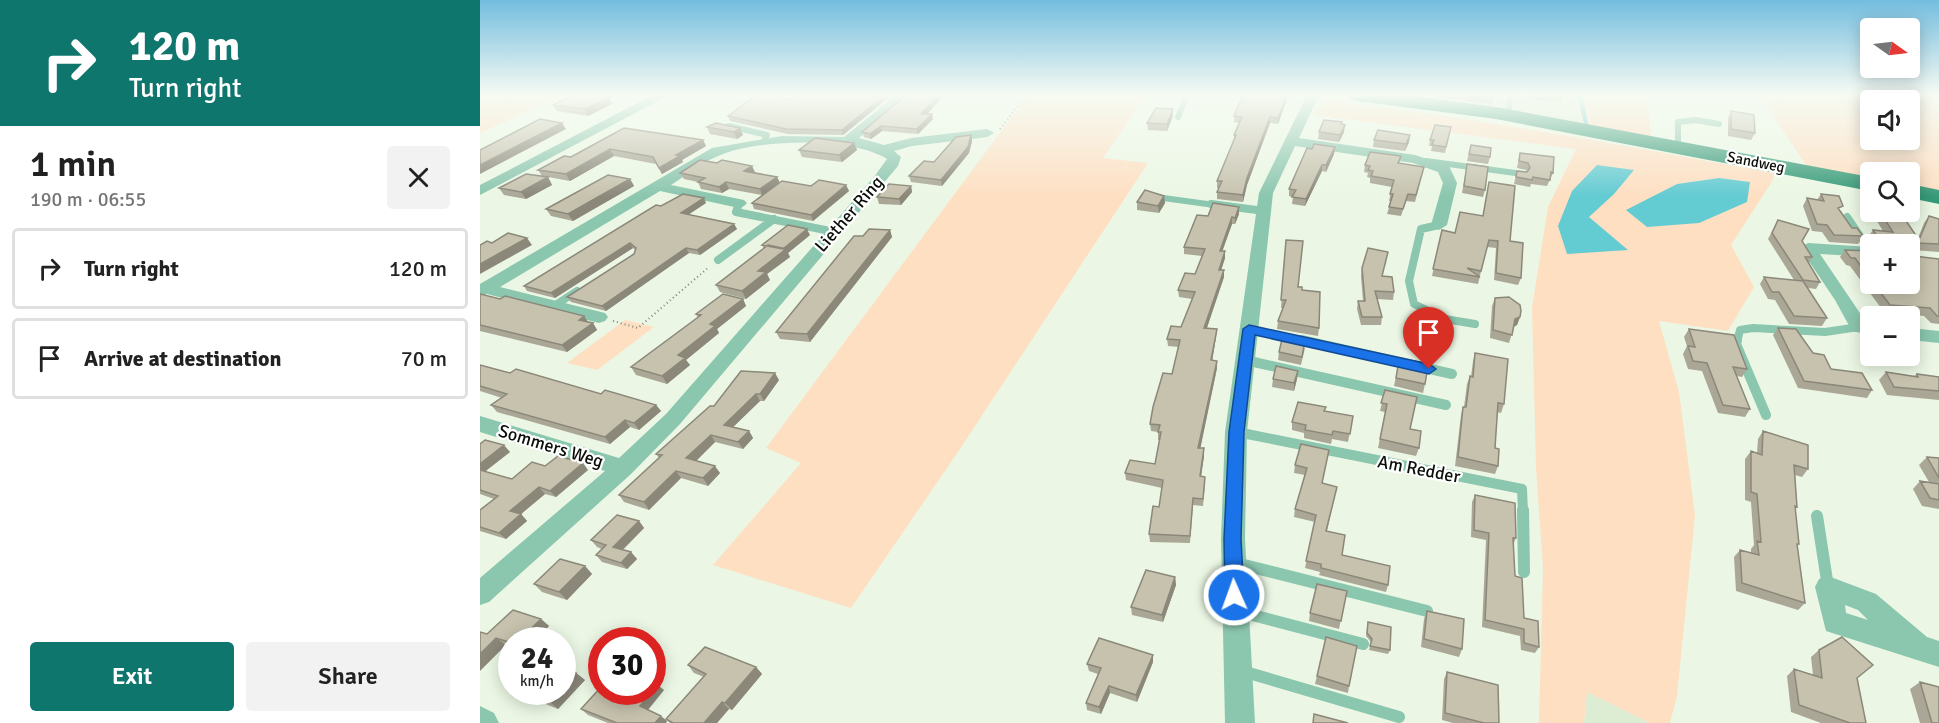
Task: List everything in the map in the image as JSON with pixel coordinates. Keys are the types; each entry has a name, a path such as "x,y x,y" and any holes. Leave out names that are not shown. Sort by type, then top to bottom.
{"main road":[{"name":"Sandweg","path":"1602,129 1678,148 1860,182"},
{"path":"1920,193 1939,196"}],"street":[{"path":"480,191 599,129"},
{"path":"846,142 862,129"},
{"path":"1240,723 1234,562 1236,432 1266,193 1296,129"},
{"path":"886,149 911,142 987,133"},
{"name":"Liether Ring","path":"480,594 622,468 673,419 893,163 894,156 886,149 846,142 801,138 764,141 717,151 482,289"},
{"path":"1290,141 1415,159 1444,169 1450,183 1439,225"},
{"path":"656,186 739,202"},
{"path":"1860,251 1808,248 1860,321"},
{"path":"482,289 599,317"},
{"path":"1920,335 1939,337"},
{"name":"Sommers Weg","path":"480,424 622,468"},
{"path":"1828,587 1835,622 1930,652"}],"lane":[{"path":"740,129 767,135 764,141"},
{"path":"1678,129 1678,148"},
{"path":"1415,159 1523,174"},
{"path":"1156,197 1264,211"},
{"path":"739,202 736,212 835,232"},
{"path":"1846,217 1860,237"},
{"path":"718,260 774,219"},
{"path":"1439,225 1421,229 1409,281 1414,304 1445,319 1475,324"},
{"path":"554,306 584,286"},
{"path":"1766,415 1736,344 1740,330 1753,328 1825,332 1860,328"},
{"path":"1249,329 1452,374"},
{"path":"1245,360 1446,405"},
{"name":"Am Redder","path":"1236,432 1522,489 1524,572"},
{"path":"1816,516 1828,587"},
{"path":"1234,562 1428,611"},
{"path":"1235,611 1363,644"},
{"path":"1237,669 1399,717"}],"path":[{"path":"987,133 1001,129"},
{"path":"599,317 638,327 718,260"}],"shaded area":[{"path":"1003,129 1123,129 1103,158 1148,163 958,452 851,608 713,565 801,463 766,448"},
{"path":"1419,129 1523,129 1774,173 1773,180 1731,245 1754,287 1728,331 1659,321 1679,392 1695,515 1677,696 1670,723 1650,723 1587,692 1584,723 1539,723 1543,568 1536,468 1532,308 1548,207 1576,149","holes":["1633,170 1614,193 1589,217 1627,250 1558,226","1719,178 1750,182 1627,211 1677,184"]},
{"path":"1605,129 1650,129 1651,138"},
{"path":"1782,129 1860,129 1860,150 1920,150 1920,129 1939,129 1939,196 1920,193 1920,162 1860,162 1860,182 1811,172"},
{"path":"625,320 654,327 597,370 567,363"},
{"path":"1587,691 1650,723 1584,723"}],"water":[{"path":"1597,165 1634,170 1614,194 1589,217 1628,250 1567,254 1558,226 1572,191"},
{"path":"1719,178 1750,182 1747,202 1699,223 1647,227 1626,210 1677,184"}],"building":[{"path":"521,129 551,129 480,165 480,150"},
{"path":"623,129 703,140 676,155 680,156 659,168 653,157 610,149 566,174 538,170 564,156 571,157"},
{"path":"716,129 739,129 734,132"},
{"path":"785,129 844,129 842,130"},
{"path":"866,129 877,129 870,134 862,132"},
{"path":"1237,129 1266,129 1243,195 1217,192 1222,181 1217,181 1236,135 1234,135"},
{"path":"1320,129 1343,129 1340,135 1319,132"},
{"path":"1434,129 1451,129 1446,147 1432,145 1434,140 1430,140"},
{"path":"1731,129 1755,129 1755,133"},
{"path":"1378,130 1410,135 1406,144 1374,140"},
{"path":"971,135 968,147 941,180 909,176 924,161 934,162 956,137"},
{"path":"815,138 854,143 839,155 799,150"},
{"path":"1314,144 1335,147 1326,165 1322,165 1306,199 1292,197 1296,190 1289,189 1307,148 1312,149"},
{"path":"1471,145 1491,148 1490,157 1469,154"},
{"path":"1370,152 1401,156 1398,163 1424,167 1416,195 1408,194 1403,209 1389,207 1394,180 1371,176 1373,171 1368,170 1370,166 1365,165"},
{"path":"1520,153 1554,157 1550,180 1516,177 1517,171 1527,172 1530,168 1528,163 1519,161"},
{"path":"700,160 717,163 722,160 752,166 744,171 777,177 760,189 726,182 719,187 698,182 705,178 680,173"},
{"path":"1467,164 1488,167 1485,190 1464,186"},
{"path":"526,174 548,177 521,192 499,188"},
{"path":"608,175 630,179 568,214 546,209"},
{"path":"819,180 846,185 811,215 752,203 782,181 811,186"},
{"path":"1489,182 1515,186 1510,241 1523,243 1521,278 1496,273 1498,241 1489,240 1481,271 1467,268 1480,277 1433,269 1442,230 1455,233 1460,212 1483,216"},
{"path":"889,184 911,186 899,199 877,197"},
{"path":"1145,190 1164,196 1158,206 1137,202"},
{"path":"683,194 704,198 681,213 734,224 697,250 686,248 602,306 567,297 634,254 636,248 630,243 551,293 524,286 656,205 661,206"},
{"path":"1821,194 1839,196 1843,206 1838,208 1852,228 1857,228 1862,234 1860,236 1834,235 1827,225 1817,224 1807,198 1824,201"},
{"path":"1213,203 1239,207 1235,218 1232,217 1220,251 1225,251 1219,270 1224,270 1204,328 1217,329 1211,360 1217,361 1198,448 1204,448 1200,476 1205,477 1203,499 1193,498 1190,536 1149,534 1153,506 1159,507 1163,480 1125,473 1130,460 1155,464 1161,432 1158,432 1160,425 1150,424 1153,407 1163,373 1172,374 1180,340 1167,339 1171,326 1181,327 1195,292 1178,290 1185,273 1195,274 1205,249 1184,247 1197,215 1208,216"},
{"path":"1929,216 1939,219 1939,244 1920,243"},
{"path":"1778,220 1809,229 1802,241 1812,257 1805,257 1820,282 1803,280 1772,233"},
{"path":"1886,222 1907,222 1915,234 1875,234 1873,230 1893,232"},
{"path":"788,225 807,229 783,249 762,245"},
{"path":"869,229 890,230 807,334 776,332 854,236 863,236"},
{"path":"508,233 527,238 480,264 480,245 487,241 492,243"},
{"path":"1286,240 1303,241 1298,287 1302,287 1302,290 1320,292 1319,328 1278,321 1286,300 1281,300"},
{"path":"768,245 786,249 758,271 766,272 742,291 716,285"},
{"path":"1368,248 1388,252 1382,276 1392,277 1394,292 1375,291 1382,317 1362,317 1358,301 1365,301 1362,268"},
{"path":"1845,250 1860,251 1860,265 1855,258 1851,258"},
{"path":"1920,257 1939,259 1939,316 1930,308 1890,305 1882,294 1920,294"},
{"path":"1764,277 1803,281 1827,318 1794,316 1779,292 1772,292"},
{"path":"480,294 500,299 505,296 584,316 579,320 593,323 562,345 480,325"},
{"path":"723,294 743,299 710,324 715,326 678,355 685,358 662,376 631,367 701,315 696,314"},
{"path":"1509,297 1520,305 1521,311 1520,317 1515,319 1512,335 1493,330 1495,298"},
{"path":"1778,328 1796,329 1813,353 1824,355 1831,369 1862,373 1872,390 1804,381"},
{"path":"1689,329 1734,335 1747,369 1733,367 1750,409 1723,405 1707,363 1693,361 1688,346 1695,347"},
{"path":"1283,335 1305,340 1302,357 1279,352"},
{"path":"1475,353 1508,359 1504,404 1498,403 1495,448 1499,449 1498,466 1458,457 1463,407 1466,407 1470,376 1473,377"},
{"path":"480,365 510,373 516,369 601,394 605,390 656,405 634,423 625,420 605,437 491,405 507,394 480,386"},
{"path":"1276,366 1298,371 1294,383 1273,379"},
{"path":"1398,366 1427,372 1425,384 1396,378"},
{"path":"741,371 775,373 760,394 756,394 724,425 749,431 738,442 711,435 686,458 715,466 703,478 676,471 644,502 619,495 662,455 656,454 710,406 714,406"},
{"path":"1886,372 1918,377 1917,374 1939,377 1939,391 1894,387"},
{"path":"1385,390 1417,397 1410,429 1421,431 1419,448 1380,439 1387,404 1381,403"},
{"path":"1298,402 1326,407 1324,411 1353,416 1350,434 1333,431 1332,435 1305,430 1306,425 1292,422"},
{"path":"1763,431 1808,445 1808,469 1794,465 1799,544 1797,544 1805,603 1742,583 1740,550 1759,555 1757,541 1761,542 1757,494 1751,492 1751,451 1762,455"},
{"path":"485,440 504,445 480,464 480,444"},
{"path":"1301,444 1329,450 1322,483 1337,487 1326,531 1345,535 1342,555 1390,566 1388,585 1321,568 1321,564 1306,561 1316,515 1295,509 1307,468 1295,465"},
{"path":"558,456 583,463 550,491 539,487 510,511 521,514 499,533 480,527 480,510 498,496 480,490 480,470 512,479 532,462 545,466"},
{"path":"1927,457 1939,458 1939,478"},
{"path":"1920,481 1939,484 1939,500 1930,498"},
{"path":"1475,495 1515,503 1516,538 1513,538 1515,576 1522,578 1524,618 1538,621 1539,647 1524,643 1524,629 1485,620 1489,533 1474,530"},
{"path":"617,515 639,521 613,547 631,552 621,563 596,555 606,545 591,540"},
{"path":"560,559 585,566 559,592 534,584"},
{"path":"1146,570 1175,577 1162,615 1131,607"},
{"path":"1317,584 1347,591 1341,621 1310,613"},
{"path":"513,610 541,619 533,627 498,627 498,639 480,654 480,632 487,634"},
{"path":"1427,611 1464,619 1462,649 1424,639"},
{"path":"1368,622 1391,627 1390,650 1370,646 1372,639 1367,633"},
{"path":"1326,637 1357,646 1349,686 1317,676"},
{"path":"1842,637 1873,665 1857,678 1866,723 1850,723 1799,705 1794,669 1822,678 1819,650"},
{"path":"1099,638 1153,655 1136,695 1109,686 1099,707 1086,703 1101,668 1087,664"},
{"path":"705,647 756,667 704,723 673,723 666,719 706,674 688,665"},
{"path":"1447,672 1498,685 1499,723 1484,723 1445,713"},
{"path":"1920,682 1939,687 1939,723 1932,723"},
{"path":"588,701 588,705 641,705 661,716 655,723 617,723 581,709"},
{"path":"1314,714 1348,723 1313,723"}],"route":[{"path":"1234,595 1236,432 1249,329 1429,369"}]}
